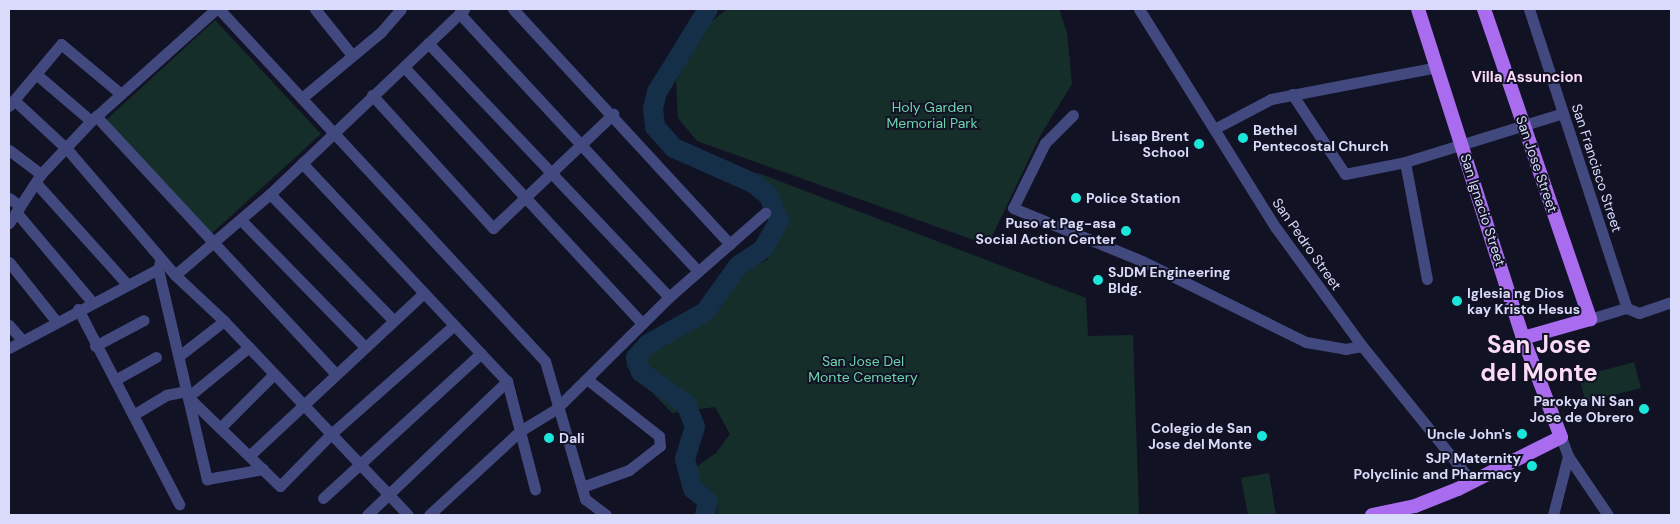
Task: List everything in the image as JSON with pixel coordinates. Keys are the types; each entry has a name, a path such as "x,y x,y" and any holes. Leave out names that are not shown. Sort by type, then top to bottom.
{"main road":[{"name":"San Ignacio Street","path":"1418,9 1523,338 1561,437"},
{"name":"San Jose Street","path":"1484,9 1590,319"},
{"path":"1523,338 1590,319"},
{"path":"1372,515 1415,506 1472,482 1561,437"}],"street":[{"path":"9,223 38,178 94,119 218,9 336,132 545,361 556,409 582,487 591,507 606,515"},
{"path":"315,9 351,54"},
{"path":"303,97 351,54 381,32 401,9"},
{"path":"514,9 730,244"},
{"name":"San Pedro Street","path":"1139,9 1216,128 1276,228 1362,346 1472,482"},
{"name":"San Francisco Street","path":"1529,9 1627,308"},
{"path":"175,275 214,244 270,194 461,11 698,271"},
{"path":"428,43 553,171 670,297"},
{"path":"121,94 61,44 11,103 67,149 160,264 175,275 224,321 408,515"},
{"path":"404,67 642,323"},
{"path":"1216,128 1271,99 1437,67"},
{"path":"36,74 94,119 336,374"},
{"path":"1292,94 1345,174 1405,162 1563,113"},
{"path":"372,95 493,228 612,114"},
{"path":"1073,114 1045,143 1014,208 1142,261 1306,342 1344,349 1362,346"},
{"path":"9,150 38,178 127,284"},
{"path":"1405,162 1427,279"},
{"path":"302,163 507,381 535,489"},
{"path":"270,194 394,321"},
{"path":"9,198 92,302"},
{"path":"429,515 520,430 556,409 588,380 642,323 765,213"},
{"path":"240,220 365,347"},
{"path":"9,262 56,321"},
{"path":"9,325 14,342 127,284 160,264"},
{"path":"160,264 207,479 263,470"},
{"path":"249,456 424,293"},
{"path":"1590,319 1627,308 1639,313 1671,302"},
{"path":"78,309 95,346 115,380 178,504"},
{"path":"95,346 144,320"},
{"path":"179,356 224,321"},
{"path":"188,394 280,486 331,434 454,324"},
{"path":"133,415 166,395 188,394 249,347"},
{"path":"323,498 480,353"},
{"path":"115,380 156,357"},
{"path":"220,428 274,374"},
{"path":"582,487 628,470 660,446 659,436 588,380"},
{"path":"367,515 507,381"},
{"name":"San Ignacio Street","path":"1561,437 1568,456 1608,515"},
{"path":"1553,515 1568,456"}],"green space":[{"name":"Holy Garden Memorial Park","path":"727,9 1059,9 1067,32 1072,84 1040,136 988,245 697,141 678,118 676,81 706,26"},
{"path":"215,20 321,134 210,235 105,121"},
{"name":"San Jose Del Monte Cemetery","path":"758,173 1086,298 1088,336 1133,335 1139,515 717,515 718,497 701,491 693,469 716,453 730,434 715,407 672,413 626,366 650,347 691,331 722,306 734,275 767,260 786,221"},
{"path":"1634,362 1641,388 1586,402 1579,377"},
{"path":"1269,473 1276,515 1248,515 1241,478"}],"waterway":[{"path":"705,515 708,501 693,489 685,459 695,427 686,404 641,372 636,358 648,344 705,312 738,266 763,249 779,221 769,196 753,183 674,148 655,127 653,108 657,92 708,9"}],"place":[{"name":"Bethel Pentecostal Church","path":"1243,138"},
{"name":"Lisap Brent School","path":"1199,144"},
{"name":"Police Station","path":"1076,198"},
{"name":"Puso at Pag-asa Social Action Center","path":"1126,231"},
{"name":"SJDM Engineering Bldg.","path":"1098,280"},
{"name":"Iglesia ng Dios kay Kristo Hesus","path":"1457,301"},
{"name":"Parokya Ni San Jose de Obrero","path":"1644,409"},
{"name":"Uncle John's","path":"1522,434"},
{"name":"Colegio de San Jose del Monte","path":"1262,436"},
{"name":"Dali","path":"549,438"},
{"name":"SJP Maternity Polyclinic and Pharmacy","path":"1532,466"}],"district":[{"name":"Villa Assuncion","path":"1527,78"},
{"name":"San Jose del Monte","path":"1539,359"}]}
